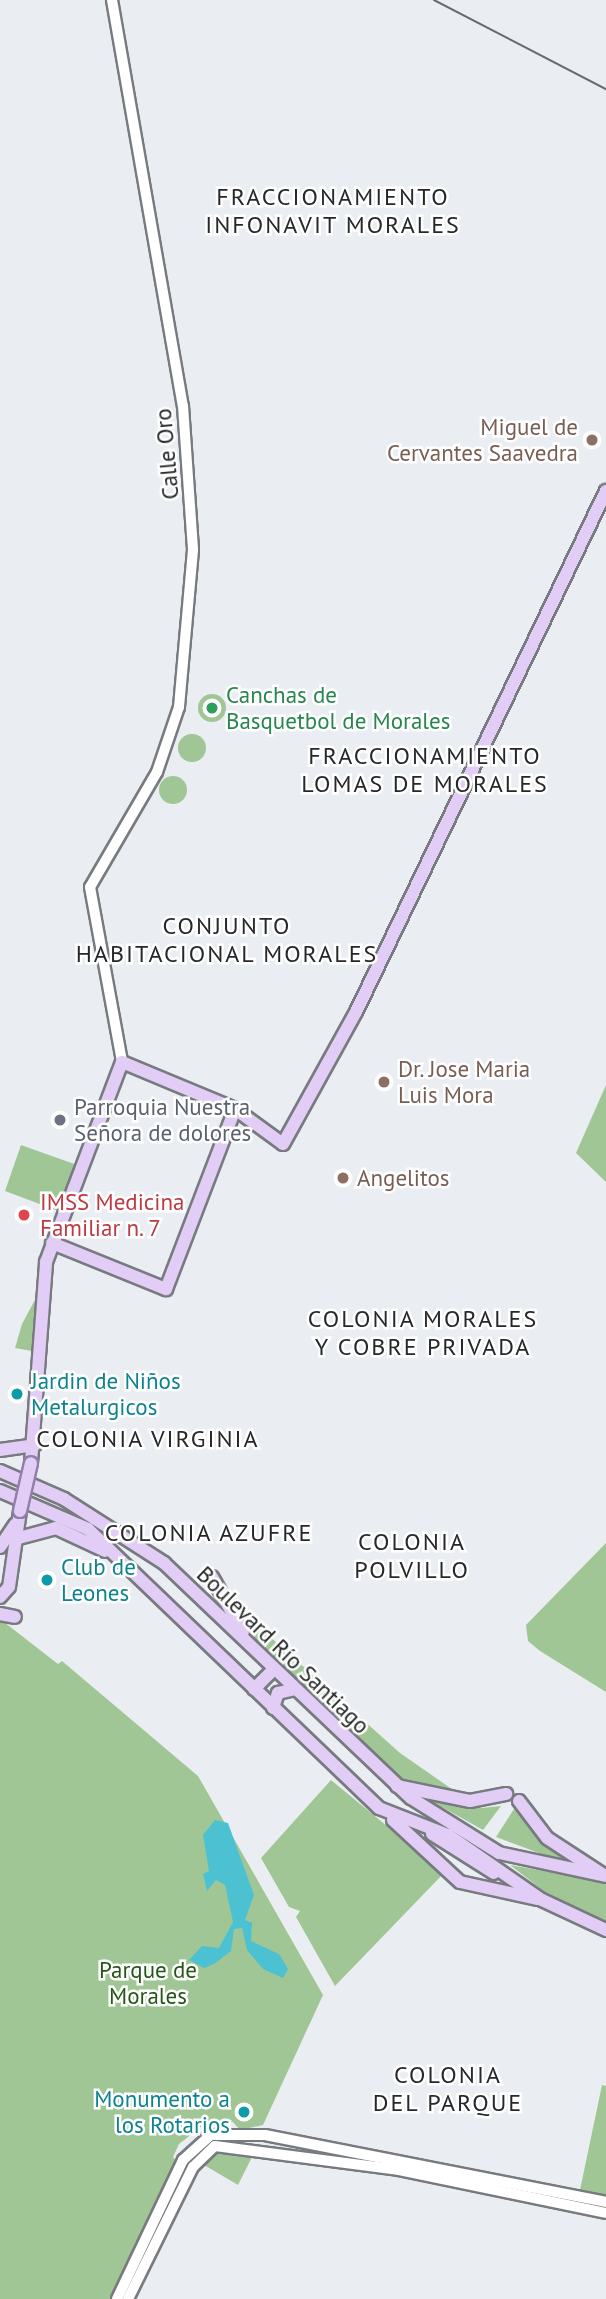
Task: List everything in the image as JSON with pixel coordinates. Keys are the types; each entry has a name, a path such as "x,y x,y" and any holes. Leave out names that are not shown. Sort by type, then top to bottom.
{"main road":[{"path":"0,1597 35,1445 52,1243 122,1062 235,1109 283,1144 356,1012 606,491"},
{"path":"52,1243 166,1289 235,1109"},
{"path":"0,1450 35,1445"},
{"name":"Boulevard Río Santiago","path":"0,1471 64,1499 164,1563 394,1785 458,1826 508,1853 555,1870 606,1876"},
{"name":"Boulevard Río Santiago","path":"0,1491 65,1516 117,1556 379,1808 424,1828 542,1900 606,1930"},
{"path":"0,1547 19,1516"},
{"path":"15,1539 56,1528 117,1556"},
{"path":"212,1577 227,1597 257,1653"},
{"path":"0,1614 15,1617"},
{"path":"254,1689 274,1669"},
{"path":"273,1708 278,1693 295,1689"},
{"path":"394,1785 470,1801 506,1794"},
{"path":"519,1801 547,1838 606,1876"},
{"path":"379,1808 460,1882 542,1900"}],"street":[{"name":"Calle Oro","path":"112,0 183,406 193,591 187,671 166,746 90,887 122,1062"},
{"path":"117,2299 183,2160 211,2135 265,2135 486,2182 606,2213"},
{"path":"128,2299 193,2167 215,2146 260,2147 606,2202"}],"green space":[{"name":"Canchas de Basquetbol de Morales","path":"212,694 222,698 226,708 222,718 212,722 202,718 198,708 202,698"},
{"name":"Canchas de Basquetbol de Morales","path":"192,734 202,738 206,748 202,758 192,762 182,758 178,748 182,738"},
{"name":"Canchas de Basquetbol de Morales","path":"173,776 183,780 187,790 183,800 173,804 163,800 159,790 163,780"},
{"path":"606,1085 606,1182 576,1153"},
{"path":"21,1145 77,1165 61,1212 5,1191"},
{"path":"37,1296 32,1351 15,1348 22,1324"},
{"path":"606,1543 606,1692 528,1641 526,1625"},
{"path":"231,1602 400,1753 459,1794 396,1778 254,1640"},
{"name":"Parque de Morales","path":"0,1619 58,1664 62,1661 198,1776 323,1995 263,2125 240,2130 233,2122 206,2123 179,2144 173,2157 178,2163 114,2299 0,2299"},
{"path":"331,1780 444,1873 335,1986 296,1917 300,1911 289,1907 261,1858"},
{"path":"426,1798 482,1808 501,1806 483,1830"},
{"path":"514,1809 543,1840 579,1868 496,1837"},
{"path":"510,1865 606,1882 606,1925 553,1898"},
{"path":"602,2085 606,2086 606,2196 580,2190"},
{"path":"211,2151 255,2151 238,2185 199,2162"}],"water":[{"path":"215,1820 228,1823 254,1895 245,1920 252,1923 251,1941 279,1954 288,1969 283,1978 263,1969 247,1950 242,1928 234,1929 231,1951 214,1964 204,1968 189,1960 202,1946 219,1948 233,1922 225,1885 216,1880 207,1891 203,1874 209,1871 203,1835"}],"railway":[{"path":"434,0 606,89"}],"place":[{"name":"Miguel de Cervantes Saavedra","path":"592,440"},
{"name":"Canchas de Basquetbol de Morales","path":"212,708"},
{"name":"Dr. Jose Maria Luis Mora","path":"384,1082"},
{"name":"Parroquia Nuestra Señora de dolores","path":"60,1120"},
{"name":"Angelitos","path":"343,1178"},
{"name":"IMSS Medicina Familiar n. 7","path":"24,1215"},
{"name":"Jardin de Niños Metalurgicos","path":"17,1394"},
{"name":"Club de Leones","path":"47,1580"},
{"name":"Monumento a los Rotarios","path":"244,2112"}],"district":[{"name":"FRACCIONAMIENTO INFONAVIT MORALES","path":"333,211"},
{"name":"FRACCIONAMIENTO LOMAS DE MORALES","path":"425,770"},
{"name":"CONJUNTO HABITACIONAL MORALES","path":"227,940"},
{"name":"COLONIA MORALES Y COBRE PRIVADA","path":"423,1333"},
{"name":"COLONIA VIRGINIA","path":"148,1439"},
{"name":"COLONIA AZUFRE","path":"209,1533"},
{"name":"COLONIA POLVILLO","path":"412,1556"},
{"name":"COLONIA DEL PARQUE","path":"448,2089"}]}
